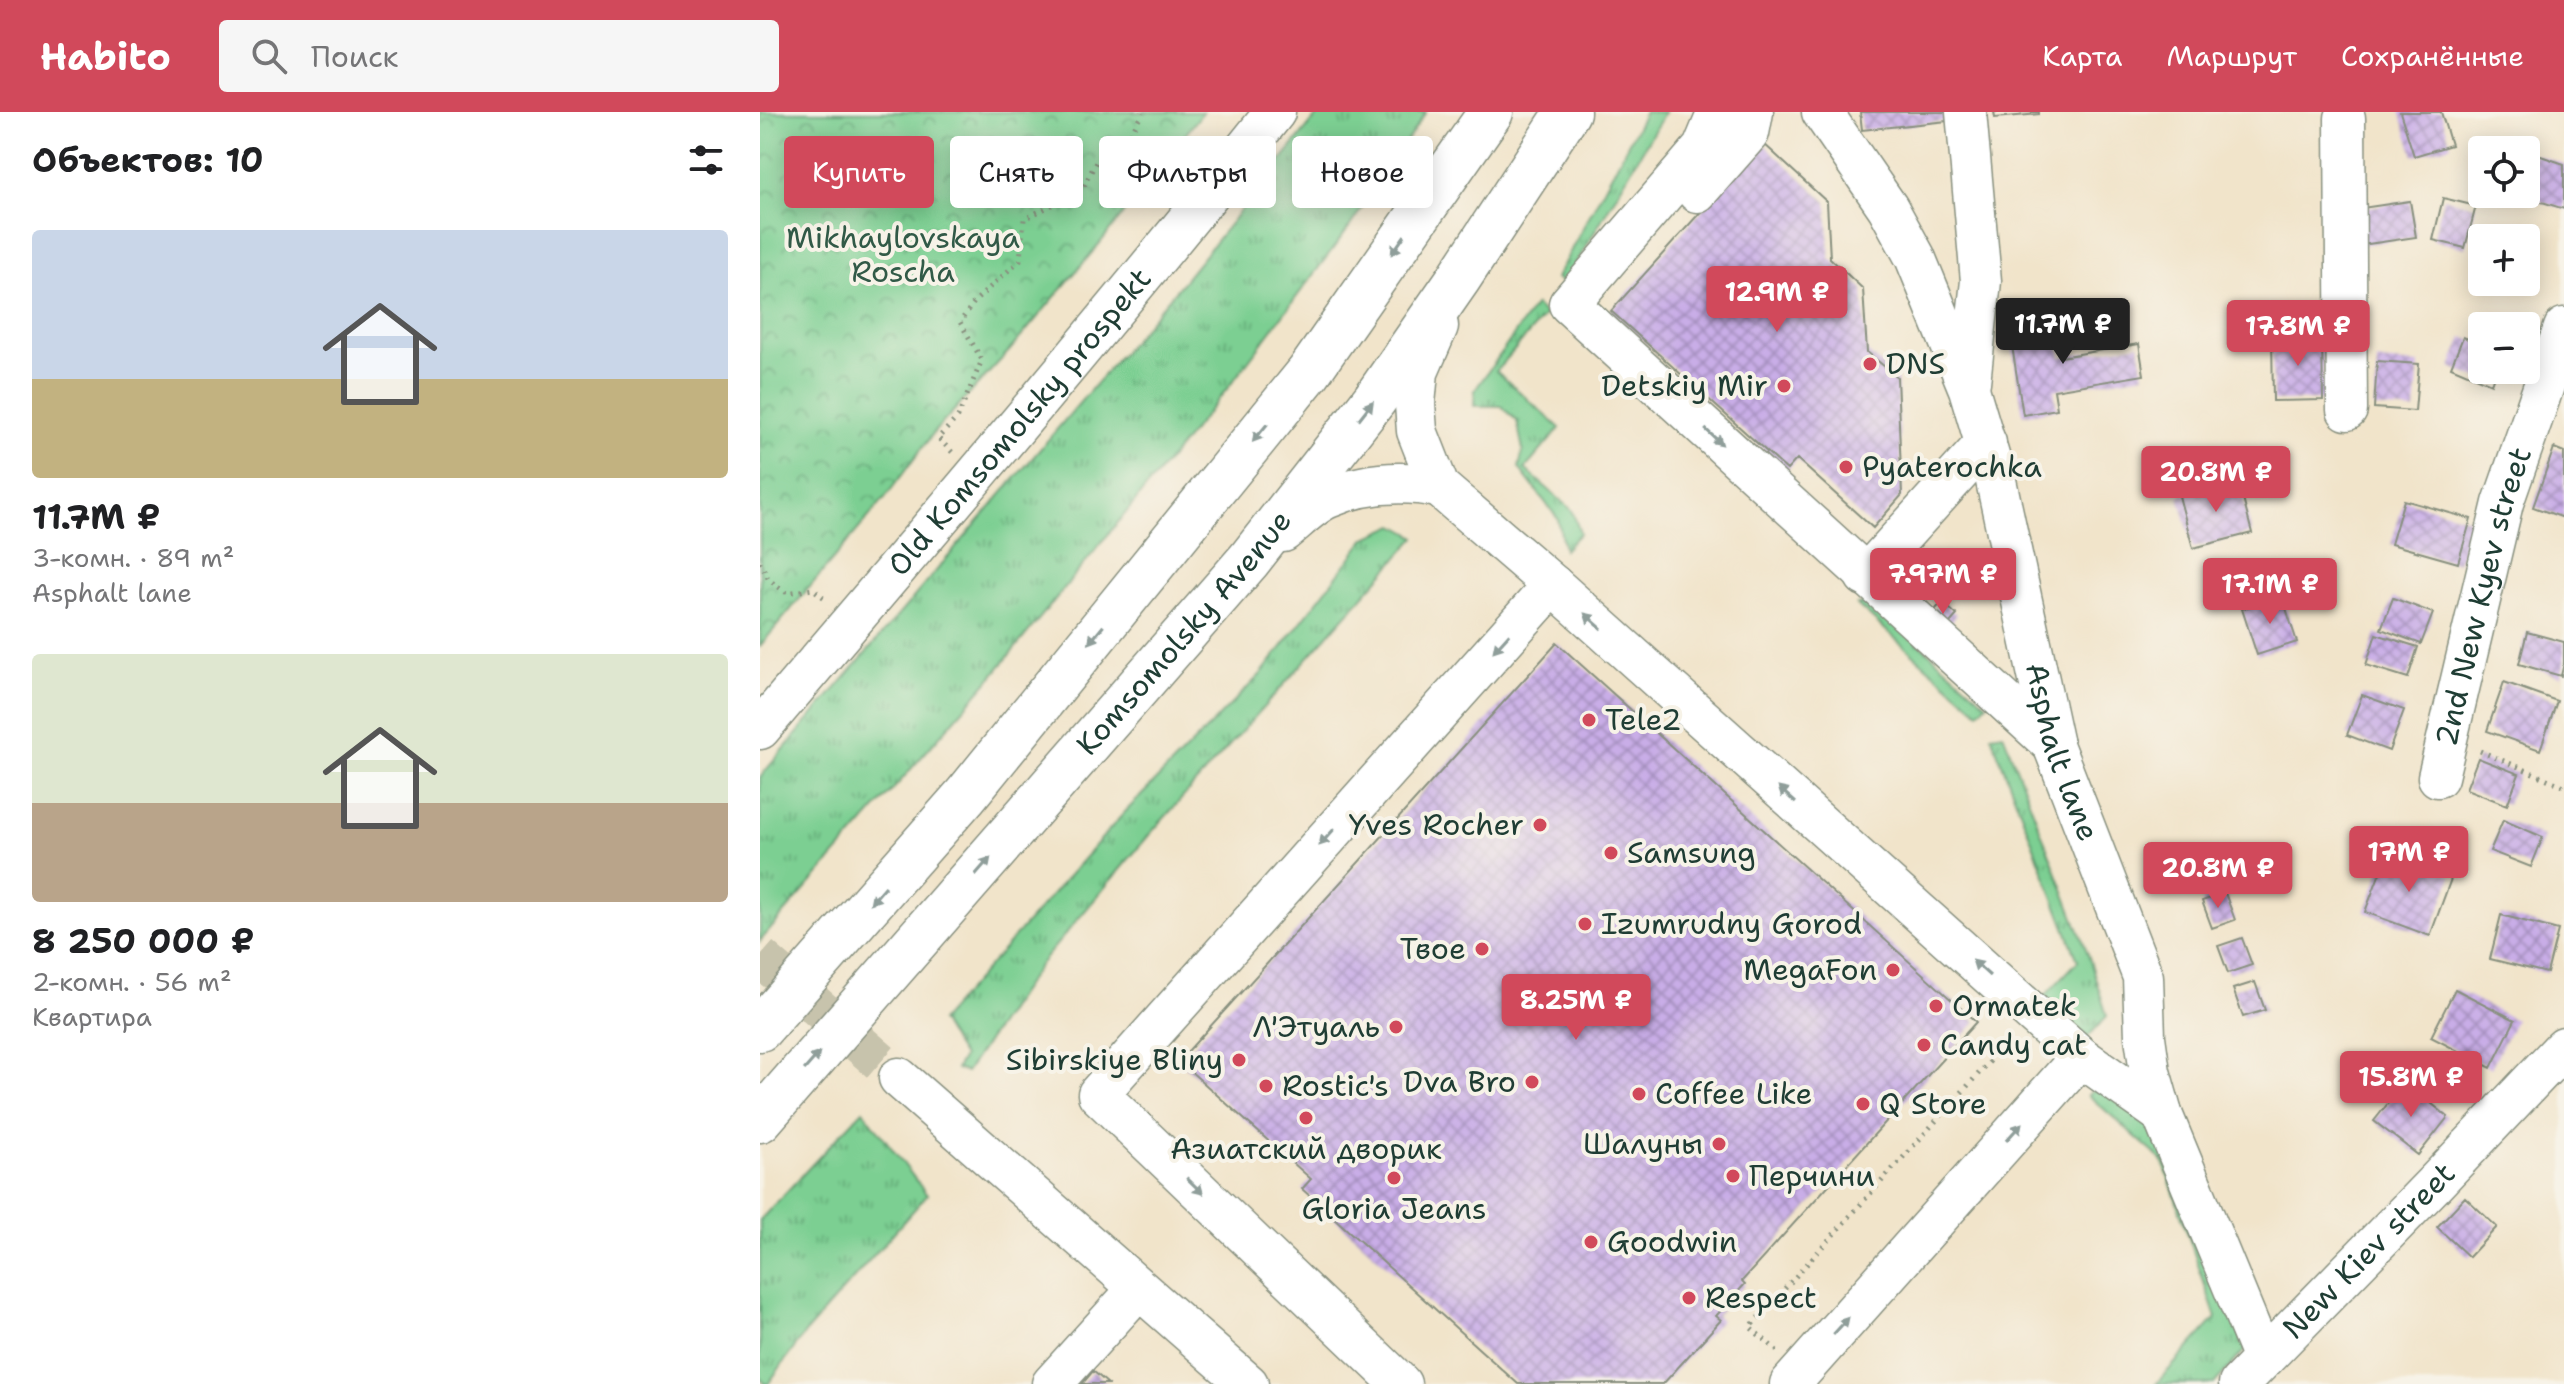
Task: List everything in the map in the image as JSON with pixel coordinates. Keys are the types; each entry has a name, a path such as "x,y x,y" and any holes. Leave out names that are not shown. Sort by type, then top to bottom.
{"main road":[{"path":"760,1029 966,795 1309,372 1491,112"},
{"name":"Komsomolsky Avenue","path":"760,1120 1249,560 1375,399 1568,112"}],"street":[{"name":"Old Komsomolsky prospekt","path":"760,729 1007,439 1275,112"},
{"path":"1718,112 1703,148 1569,304 2053,745"},
{"path":"1586,319 1749,133 1753,112"},
{"name":"Asphalt lane","path":"1822,112 1888,208 1915,257 1969,389 1995,476 2053,745 2135,949 2143,977 2145,1037 2150,1072 2251,1372"},
{"path":"1966,112 1981,281 1969,389"},
{"path":"2343,114 2347,410"},
{"path":"1459,278 1418,372 1415,404 1417,431 1439,487 1553,585 2081,1057 2162,1114"},
{"name":"2nd New Kyev street","path":"2438,777 2503,503 2564,328"},
{"path":"1865,576 1986,443"},
{"path":"1249,560 1326,498 1380,484 1410,482 1439,487"},
{"path":"1401,1384 1098,1094 1553,585"},
{"name":"New Kiev street","path":"2251,1372 2564,1047"},
{"path":"1795,1378 2081,1057"},
{"path":"899,1078 1248,1384"},
{"path":"1052,1384 1138,1289"}],"path":[{"path":"961,461 938,438 958,417 982,360 960,322 975,301 1020,260 1024,219 1082,190 1098,158 1131,134 1142,112"},
{"path":"760,562 769,580 787,593 813,589"},
{"path":"2448,738 2564,786"},
{"path":"1795,1378 1750,1327 2015,1033"}],"green space":[{"name":"Mikhaylovskaya Roscha","path":"760,112 1203,112 1184,136 1099,136 1099,208 1128,208 1010,350 935,431 884,499 760,646"},
{"path":"1320,112 1426,112 1410,136 1301,136"},
{"path":"1645,112 1665,112 1564,284 1556,278"},
{"path":"1292,147 1292,208 1362,208 1231,384 990,679 760,941 760,777 1243,208 1276,208 1276,167"},
{"path":"1535,305 1545,315 1496,371 1560,428 1525,469 1572,510 1580,533 1564,550 1558,519 1519,468 1523,450 1517,421 1501,406 1474,406 1475,390"},
{"path":"1395,525 1416,537 1149,835 1040,964 966,1072 956,1069 963,1057 940,1021 1125,812 1261,674 1366,538"},
{"path":"1871,601 1987,704 1979,712 1857,605"},
{"path":"2003,733 2088,954 2107,1016 2088,1037 2040,1001 2078,961 1991,735"},
{"path":"2101,1083 2165,1140 2246,1349 2214,1384 2156,1384 2216,1318 2163,1161 2088,1095"},
{"path":"863,1110 927,1195 806,1332 765,1384 760,1376 760,1220"}],"building":[{"path":"1860,112 1946,112 1947,121 1862,130"},
{"path":"1994,112 2039,112 2039,114 1995,118"},
{"path":"2400,112 2441,112 2451,145 2414,156"},
{"path":"1763,143 1827,202 1830,258 1863,289 1867,352 1897,377 1902,495 1873,528 1797,459 1787,470 1611,311"},
{"path":"2540,156 2564,164 2564,209 2540,201"},
{"path":"2443,198 2475,208 2471,224 2468,224 2465,248 2433,240"},
{"path":"2410,201 2416,237 2361,245 2355,209"},
{"path":"2055,320 2061,357 2139,344 2144,375 2054,390 2057,409 2023,415 2009,327"},
{"path":"2322,336 2323,400 2273,401 2272,337"},
{"path":"2463,337 2468,339 2468,374 2451,367"},
{"path":"2377,361 2419,364 2415,411 2374,408"},
{"path":"2554,448 2564,452 2564,518 2533,507"},
{"path":"2238,480 2252,533 2193,548 2179,496"},
{"path":"2404,500 2471,519 2458,563 2391,544"},
{"path":"2282,596 2297,642 2257,655 2242,609"},
{"path":"2393,598 2433,613 2421,644 2381,629"},
{"path":"1942,602 1957,615 1943,631 1929,617"},
{"path":"2527,632 2564,642 2561,676 2519,664"},
{"path":"2376,634 2418,647 2408,678 2366,665"},
{"name":"Izumrudny Gorod","path":"1557,643 1976,1022 1742,1281 1745,1284 1716,1316 1721,1320 1663,1384 1518,1384 1302,1189 1311,1179 1179,1061"},
{"path":"2504,682 2557,701 2540,750 2487,731"},
{"path":"2362,695 2404,710 2389,751 2347,735"},
{"path":"2478,758 2519,774 2507,805 2466,789"},
{"path":"2503,820 2543,837 2531,867 2490,851"},
{"path":"2210,848 2220,876 2196,884 2187,856"},
{"path":"2388,852 2452,876 2430,936 2365,912"},
{"path":"2225,893 2235,920 2212,928 2202,901"},
{"path":"2501,915 2558,930 2547,973 2490,959"},
{"path":"2242,938 2252,965 2228,973 2218,946"},
{"path":"2255,982 2265,1010 2243,1017 2233,989"},
{"path":"2455,989 2515,1020 2491,1068 2431,1037"},
{"path":"2405,1082 2448,1117 2418,1155 2374,1121"},
{"path":"2465,1197 2497,1227 2469,1257 2437,1227"},
{"path":"1093,1371 1108,1384 1082,1384"}],"tunnel":[{"path":"760,957 899,1078"}],"place":[{"name":"DNS","path":"1870,364"},
{"name":"Detskiy Mir","path":"1784,386"},
{"name":"Pyaterochka","path":"1846,467"},
{"name":"Tele2","path":"1589,720"},
{"name":"Yves Rocher","path":"1540,825"},
{"name":"Samsung","path":"1611,853"},
{"name":"Izumrudny Gorod","path":"1585,924"},
{"name":"Твое","path":"1482,949"},
{"name":"MegaFon","path":"1893,970"},
{"name":"Ormatek","path":"1936,1006"},
{"name":"Л'Этуаль","path":"1396,1027"},
{"name":"Candy cat","path":"1924,1045"},
{"name":"Sibirskiye Bliny","path":"1239,1060"},
{"name":"Dva Bro","path":"1532,1082"},
{"name":"Rostic's","path":"1266,1086"},
{"name":"Coffee Like","path":"1639,1094"},
{"name":"Q Store","path":"1863,1104"},
{"name":"Азиатский дворик","path":"1306,1118"},
{"name":"Шалуны","path":"1719,1144"},
{"name":"Перчини","path":"1733,1176"},
{"name":"Gloria Jeans","path":"1394,1178"},
{"name":"Goodwin","path":"1591,1242"},
{"name":"Respect","path":"1689,1298"}]}
